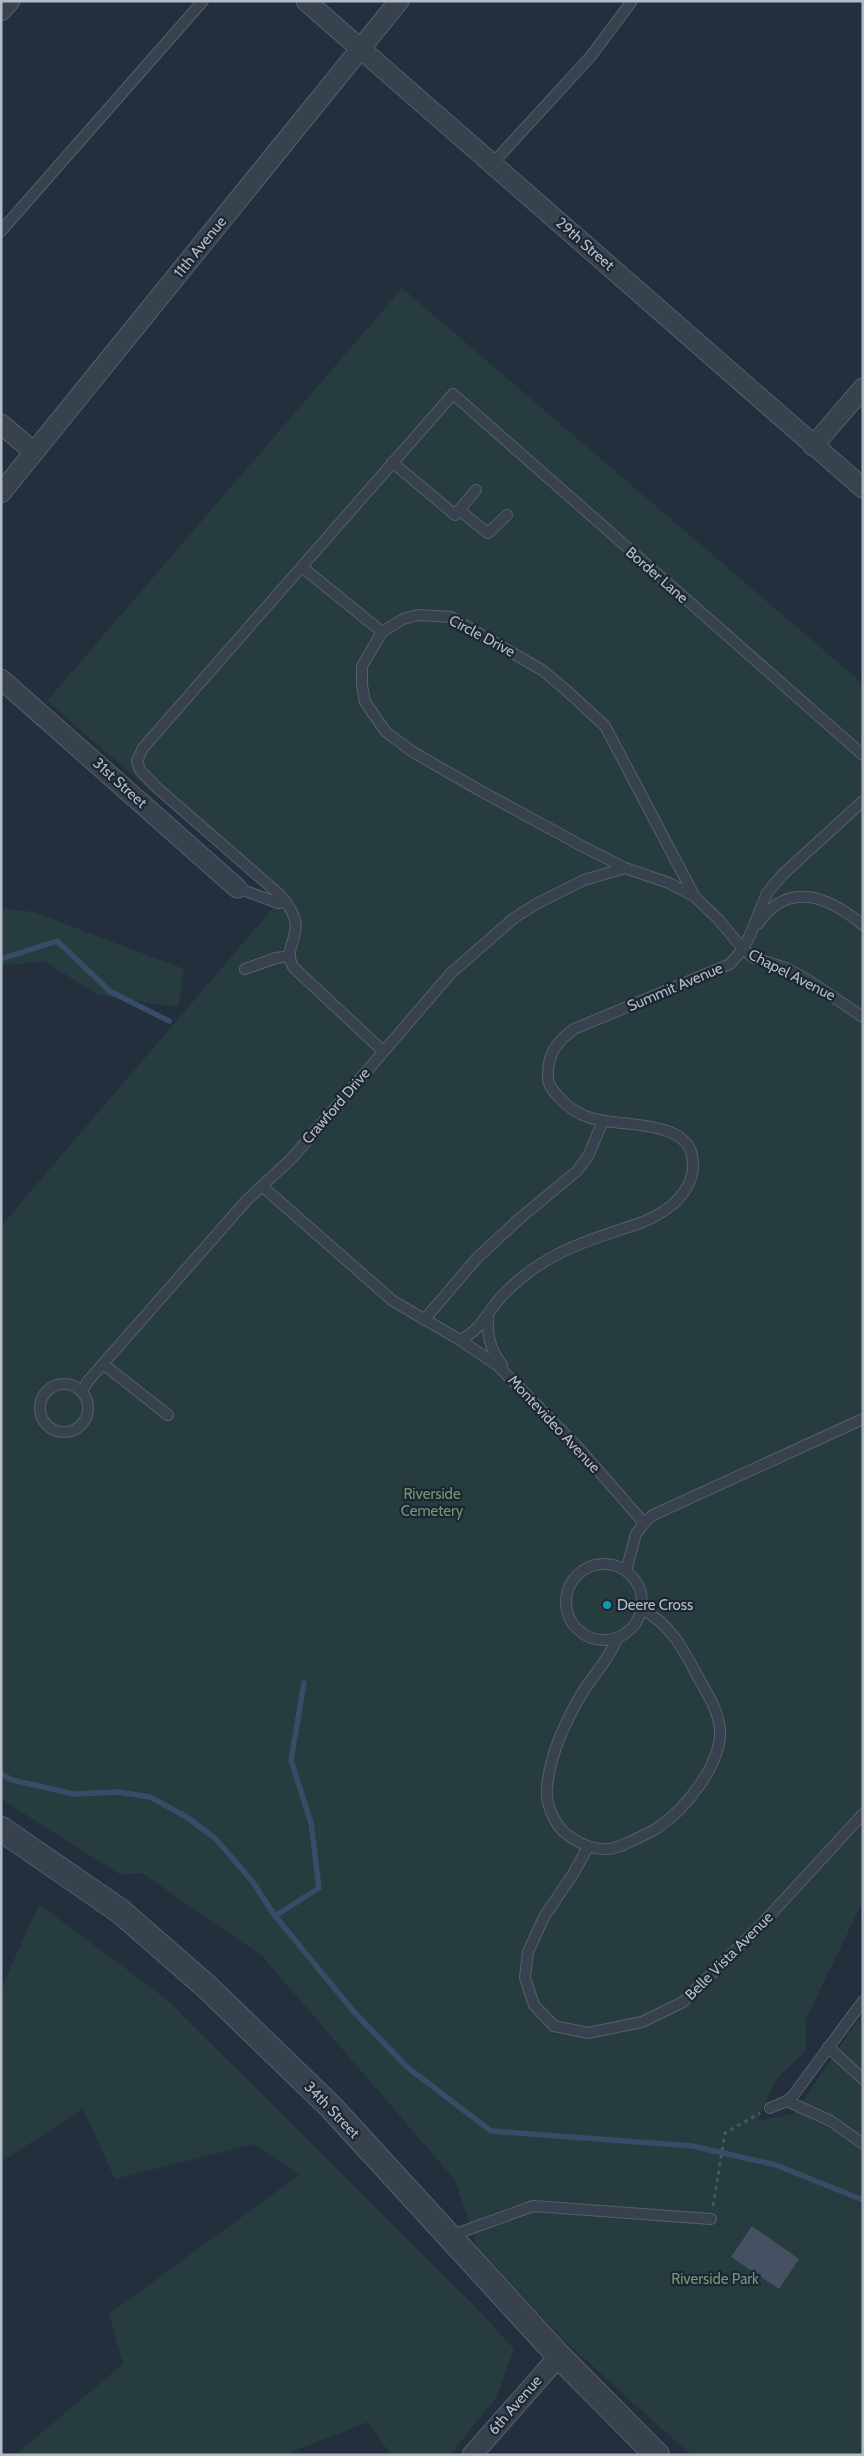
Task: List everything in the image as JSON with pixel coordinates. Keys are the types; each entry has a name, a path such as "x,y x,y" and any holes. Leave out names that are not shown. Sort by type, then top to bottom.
{"street":[{"path":"1,11 10,1"},
{"name":"29th Street","path":"306,1 863,488"},
{"name":"11th Avenue","path":"1,494 399,1"},
{"path":"813,446 863,388"},
{"path":"1,424 34,452"},
{"name":"31st Street","path":"1,679 237,888"},
{"name":"34th Street","path":"1,1829 120,1911 207,1987 331,2107 559,2356 657,2455"},
{"name":"6th Avenue","path":"472,2455 559,2356"},
{"name":"34th Street","path":"631,2427 668,2455"}],"lane":[{"path":"1,231 203,1"},
{"path":"493,163 591,56 632,1"},
{"name":"Border Lane","path":"392,462 453,394 863,755"},
{"path":"383,1051 293,967 290,956 297,926 292,909 155,786 140,770 137,761 142,748 392,462 455,515 476,490"},
{"path":"459,510 488,533 506,515"},
{"path":"302,566 382,632"},
{"name":"Circle Drive","path":"625,868 479,790 413,752 386,732 365,702 362,685 362,666 382,632 403,619 418,615 451,617 536,666 566,690 604,726 695,897"},
{"name":"Summit Avenue","path":"460,1340 474,1333 488,1314 524,1274 557,1254 654,1217 678,1199 687,1188 694,1164 690,1151 684,1141 671,1132 653,1127 603,1121 572,1110 552,1090 547,1080 550,1056 554,1046 574,1029 730,964 743,949 767,893 782,875 863,801"},
{"name":"Chapel Avenue","path":"625,868 669,883 695,897 718,919 743,949 754,958 786,968 808,980 863,1017"},
{"name":"Crawford Drive","path":"82,1391 102,1364 246,1202 293,1157 451,973 514,918 538,903 584,880 625,868"},
{"path":"237,888 278,903 286,902"},
{"path":"750,935 767,913 783,901 795,896 808,896 836,905 863,925"},
{"path":"245,969 290,956"},
{"path":"424,1320 484,1251 577,1171 588,1156 603,1121"},
{"name":"Montevideo Avenue","path":"263,1187 375,1287 424,1320 460,1340 510,1376 576,1445 644,1523"},
{"path":"488,1314 487,1330 491,1350 510,1376"},
{"path":"102,1364 168,1415"},
{"path":"66,1384 82,1391 88,1404 87,1416 82,1425 75,1430 59,1432 51,1428 43,1420 40,1413 41,1401 46,1392 55,1385 66,1384"},
{"path":"626,1571 636,1534 653,1515 863,1419"},
{"path":"598,1564 616,1566 626,1571 640,1589 641,1609 639,1617 630,1630 617,1638 596,1640 579,1632 570,1621 566,1607 567,1590 574,1578 585,1569 598,1564"},
{"path":"617,1638 612,1650 581,1695 569,1720 552,1759 546,1790 552,1816 559,1827 588,1847 607,1850 656,1830 664,1823 691,1797 704,1778 719,1746 720,1728 714,1708 684,1650 665,1625 641,1609"},
{"name":"Belle Vista Avenue","path":"588,1847 573,1874 544,1917 528,1952 525,1978 534,2005 554,2026 588,2034 642,2022 683,2002 760,1926 827,1856 863,1814"},
{"path":"770,2108 787,2102 863,2001"},
{"path":"828,2047 863,2079"},
{"path":"787,2102 831,2121 863,2144"},
{"path":"449,2237 533,2206 712,2219"}],"path":[{"path":"712,2219 716,2178 725,2133 770,2108"}],"green space":[{"name":"Riverside Cemetery","path":"402,288 863,684 863,1901 806,2019 806,2050 777,2078 757,2121 794,2114 863,2013 863,2455 691,2455 567,2343 477,2247 455,2180 262,1956 142,1873 121,1875 1,1799 1,1226 279,901 47,701"},
{"path":"1,908 34,912 184,969 178,1007 98,995 44,961 1,966"},
{"path":"39,1904 165,1998 473,2304 514,2349 496,2398 450,2455 391,2455 368,2422 294,2451 291,2455 15,2455 123,2364 109,2314 299,2175 255,2144 115,2179 83,2109 1,2162 1,1989"}],"building":[{"path":"752,2226 799,2259 779,2289 731,2257"}],"waterway":[{"path":"1,959 57,941 111,992 169,1021"},
{"path":"275,1916 319,1888 311,1823 291,1760 304,1683"},
{"path":"1,1774 12,1780 74,1794 118,1792 150,1797 185,1816 215,1838 252,1881 275,1916 355,2013 407,2067 491,2131 692,2146 776,2165 863,2200"}],"place":[{"name":"Deere Cross","path":"607,1605"}],"park label":[{"name":"Riverside Park","path":"715,2279"}]}
